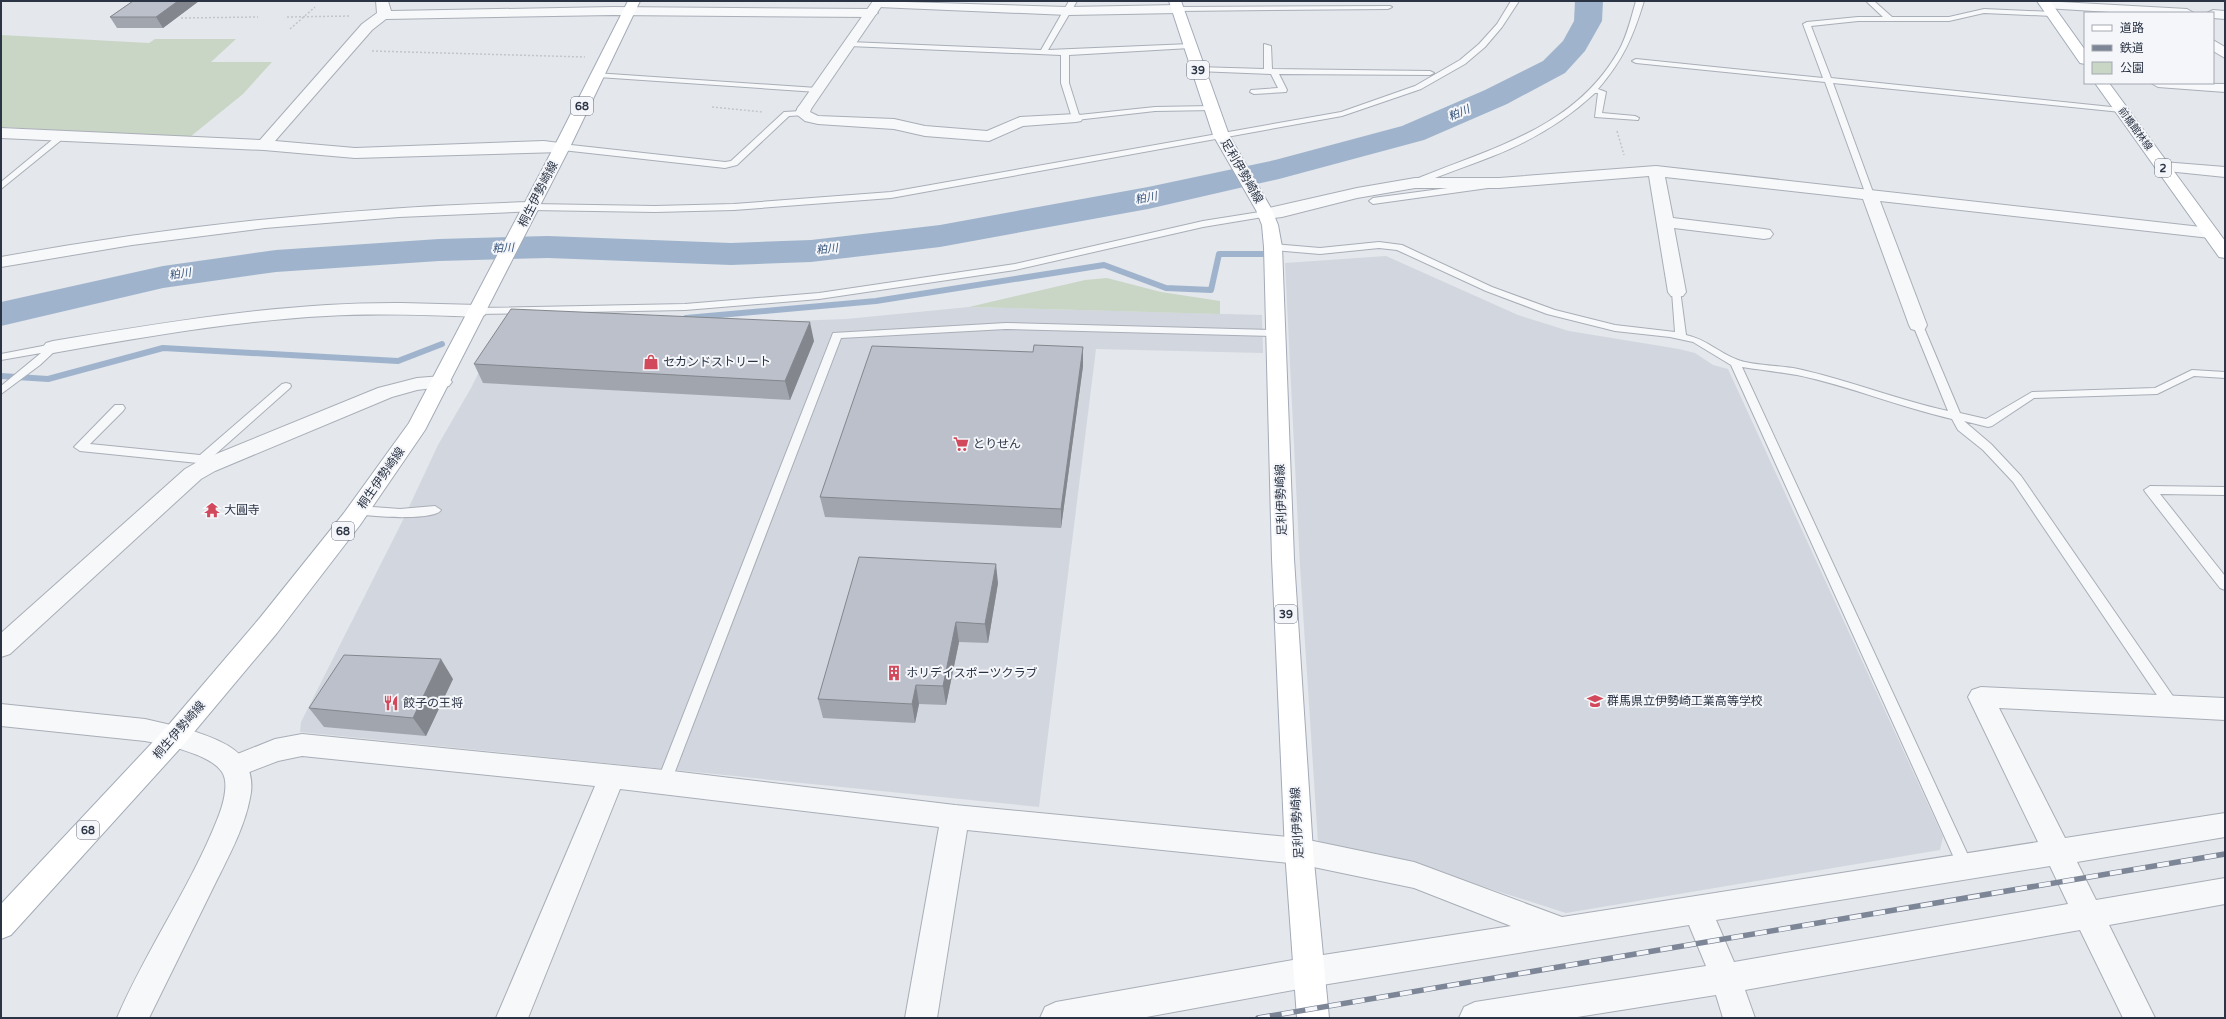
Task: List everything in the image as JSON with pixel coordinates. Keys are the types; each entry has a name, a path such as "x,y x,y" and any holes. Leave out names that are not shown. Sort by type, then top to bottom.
{"main road":[{"name":"足利伊勢崎線","path":"1177,5 1197,68 1222,137 1265,212 1273,247 1283,559 1298,851 1313,1018"},
{"name":"桐生伊勢崎線","path":"1,925 175,736 268,626 359,510 418,425 442,382 562,147 631,6"},
{"path":"2047,6 2084,59"},
{"name":"前橋館林線","path":"2103,84 2225,253"}],"street":[{"path":"382,1 385,10 383,16"},
{"path":"474,14 484,1"},
{"path":"2162,1 2178,12"},
{"path":"264,145 367,27 383,16 474,14 631,6 1177,5"},
{"path":"876,6 817,90 798,112 818,120 894,124 925,131 989,136 1020,122 1076,118"},
{"path":"2047,6 2161,12"},
{"path":"2214,14 2225,15"},
{"path":"2214,45 2225,54"},
{"path":"2171,84 2225,88"},
{"path":"1,133 61,137 264,145 355,153 544,146 562,147"},
{"path":"2163,167 2225,172"},
{"path":"1656,171 1677,292"},
{"path":"1265,212 1282,212 1357,193 1415,184 1436,182 1499,183 1574,179 1631,172 1656,171 2210,232"},
{"path":"1870,195 1918,325"},
{"path":"1,262 174,234 258,225 416,212 530,209"},
{"path":"1665,222 1764,234"},
{"path":"53,347 183,326 298,312 378,308 479,308"},
{"path":"1,647 204,462 385,392 417,384 442,382"},
{"path":"2139,1018 1981,697 2225,709"},
{"path":"1,715 145,730 175,736 222,754 234,767 238,780 237,798 231,819 214,859 133,1018"},
{"path":"234,767 275,750 302,745 664,782 955,817 1298,851 1414,875 1564,932"},
{"path":"512,1018 612,777"},
{"path":"921,1018 955,817"},
{"path":"1056,1018 1310,972 2225,825"},
{"path":"1475,1018 1726,978 2225,891"},
{"path":"1697,910 1726,978 1739,1018"}],"lane":[{"path":"530,209 655,209 734,207 891,195 1303,122 1382,102 1441,77 1476,52 1497,29 1515,1"},
{"path":"1415,184 1447,168 1491,154 1524,139 1571,110 1594,90 1619,57 1640,1"},
{"path":"1870,1 1890,19"},
{"path":"1177,5 1388,7"},
{"path":"1043,53 1070,6"},
{"path":"1870,195 1807,24 1858,19 1949,19 1964,17 1984,11 2047,6"},
{"path":"849,44 1065,54 1190,46"},
{"path":"1254,92 1282,90 1271,71 1267,46"},
{"path":"1065,54 1064,83 1076,118 1155,110 1211,108"},
{"path":"1636,61 2121,110"},
{"path":"1197,68 1271,71 1430,73"},
{"path":"598,75 817,90"},
{"path":"1594,90 1602,92 1598,115 1635,118"},
{"path":"562,147 725,166 734,163 798,112"},
{"path":"1,186 61,137"},
{"path":"1374,200 1499,183"},
{"path":"479,308 688,307 754,303 846,293 1018,266 1265,212"},
{"path":"1273,247 1320,251 1379,245 1399,247 1489,288 1550,312 1615,328 1696,340 1735,364 1796,372 1851,386 1919,408 1988,423 2032,395 2157,391 2192,373 2225,375"},
{"path":"1677,292 1681,337"},
{"path":"1918,325 1955,415 1962,427 1987,447 2018,479 2172,706"},
{"path":"664,782 837,335 1006,326 1276,333"},
{"path":"1,356 53,347"},
{"path":"1,391 36,363 53,347"},
{"path":"1735,364 1965,866"},
{"path":"119,408 80,447 204,462 286,386"},
{"path":"2225,491 2150,490 2225,585"},
{"path":"359,510 400,513 435,510"}],"path":[{"path":"290,29 315,7"},
{"path":"287,17 383,16"},
{"path":"181,18 258,18"},
{"path":"347,50 590,58"},
{"path":"712,107 798,112"},
{"path":"1613,116 1631,172"}],"shaded area":[{"name":"群馬県立伊勢崎工業高等学校","path":"1386,256 1518,315 1569,331 1695,353 1713,365 1728,369 1943,837 1940,850 1566,913 1406,862 1318,842 1300,566 1285,263"},
{"path":"969,307 1262,315 1263,353 1096,349 1039,807 300,732 301,722 401,524 438,445 471,388 505,320 721,324 846,319"}],"green space":[{"path":"1,35 149,43 155,39 236,39 211,62 272,62 243,94 190,137 1,127"},
{"path":"1107,278 1161,292 1220,301 1220,314 969,307 1085,280"}],"building":[{"path":"133,1 178,1 156,17 110,17"},
{"name":"セカンドストリート","path":"511,309 810,322 785,381 474,364"},
{"name":"とりせん","path":"1034,345 1083,347 1061,509 820,497 872,346 1033,352"},
{"name":"ホリデイスポーツクラブ","path":"859,557 996,564 985,624 956,622 943,686 916,685 912,704 818,699"},
{"path":"344,655 441,659 413,718 309,708"}],"waterway":[{"name":"粕川","path":"1,314 163,277 276,261 439,250 548,247 731,254 811,251 940,236 1148,198 1279,169 1413,133 1496,97 1554,67 1575,45 1588,21 1589,1"},
{"path":"686,318 876,301 1104,265 1166,288 1211,290 1219,254 1264,254"},
{"path":"1,376 48,379 163,348 398,361 442,344"}],"railway":[{"path":"1258,1018 2225,854"}],"place":[{"name":"セカンドストリート","path":"651,362"},
{"name":"とりせん","path":"961,444"},
{"name":"大圓寺","path":"212,510"},
{"name":"ホリデイスポーツクラブ","path":"894,673"},
{"name":"群馬県立伊勢崎工業高等学校","path":"1595,701"},
{"name":"餃子の王将","path":"391,703"}]}
